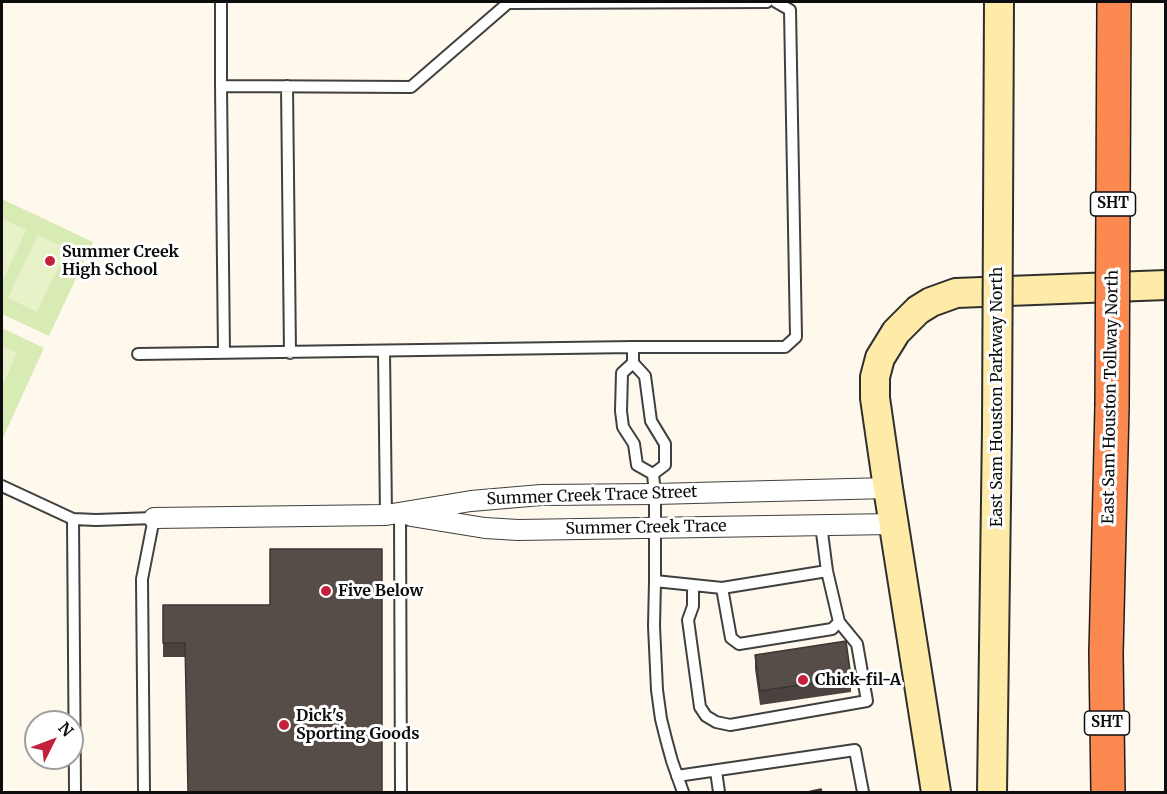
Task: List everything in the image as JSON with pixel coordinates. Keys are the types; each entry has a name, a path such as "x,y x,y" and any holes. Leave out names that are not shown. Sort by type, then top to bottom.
{"highway":[{"name":"East Sam Houston Tollway North","path":"1108,792 1106,652 1112,407 1114,2"},
{"path":"1090,792 1106,652"}],"main road":[{"name":"East Sam Houston Parkway North","path":"992,792 999,2"},
{"path":"936,792 875,398 880,358 896,332 918,310 931,302 956,293 1166,285"}],"street":[{"name":"Summer Creek Trace Street","path":"154,518 393,515 471,501 541,495 888,488"},
{"name":"Summer Creek Trace","path":"393,515 484,528 518,530 893,524"}],"lane":[{"path":"221,2 224,354"},
{"path":"221,86 411,87 508,3 767,2"},
{"path":"138,354 785,347 796,337 790,10 776,2"},
{"path":"287,86 290,353"},
{"path":"633,347 633,363 645,376 651,421 665,444 665,465 653,474"},
{"path":"384,351 393,515 401,792"},
{"path":"633,363 622,373 623,427 634,444 637,465 653,474"},
{"path":"653,474 655,494 654,626 657,690 661,719 672,761 684,792"},
{"path":"2,486 73,519 154,518 142,579 144,792"},
{"path":"73,519 75,792"},
{"path":"693,585 693,606 688,620 700,708 706,716 716,722 730,725 867,701 857,644 839,622 827,570 821,525"},
{"path":"655,581 722,588 827,570"},
{"path":"722,588 731,638 739,644 832,629 839,622"},
{"path":"677,776 855,750 863,792"},
{"path":"716,771 719,792"}],"green space":[{"path":"2,199 93,242 49,336 2,314"},
{"path":"2,218 26,230 2,283"},
{"path":"38,235 67,249 37,312 8,298"},
{"path":"2,328 44,348 2,440"},
{"path":"2,346 17,353 2,387"}],"building":[{"name":"Dick's Sporting Goods","path":"270,549 382,549 382,792 188,792 185,643 163,643 163,605 270,605"},
{"path":"846,641 851,677 760,691 755,655"}],"place":[{"name":"Summer Creek High School","path":"50,261"},
{"name":"Five Below","path":"326,591"},
{"name":"Chick-fil-A","path":"803,680"},
{"name":"Dick's Sporting Goods","path":"284,725"}]}
